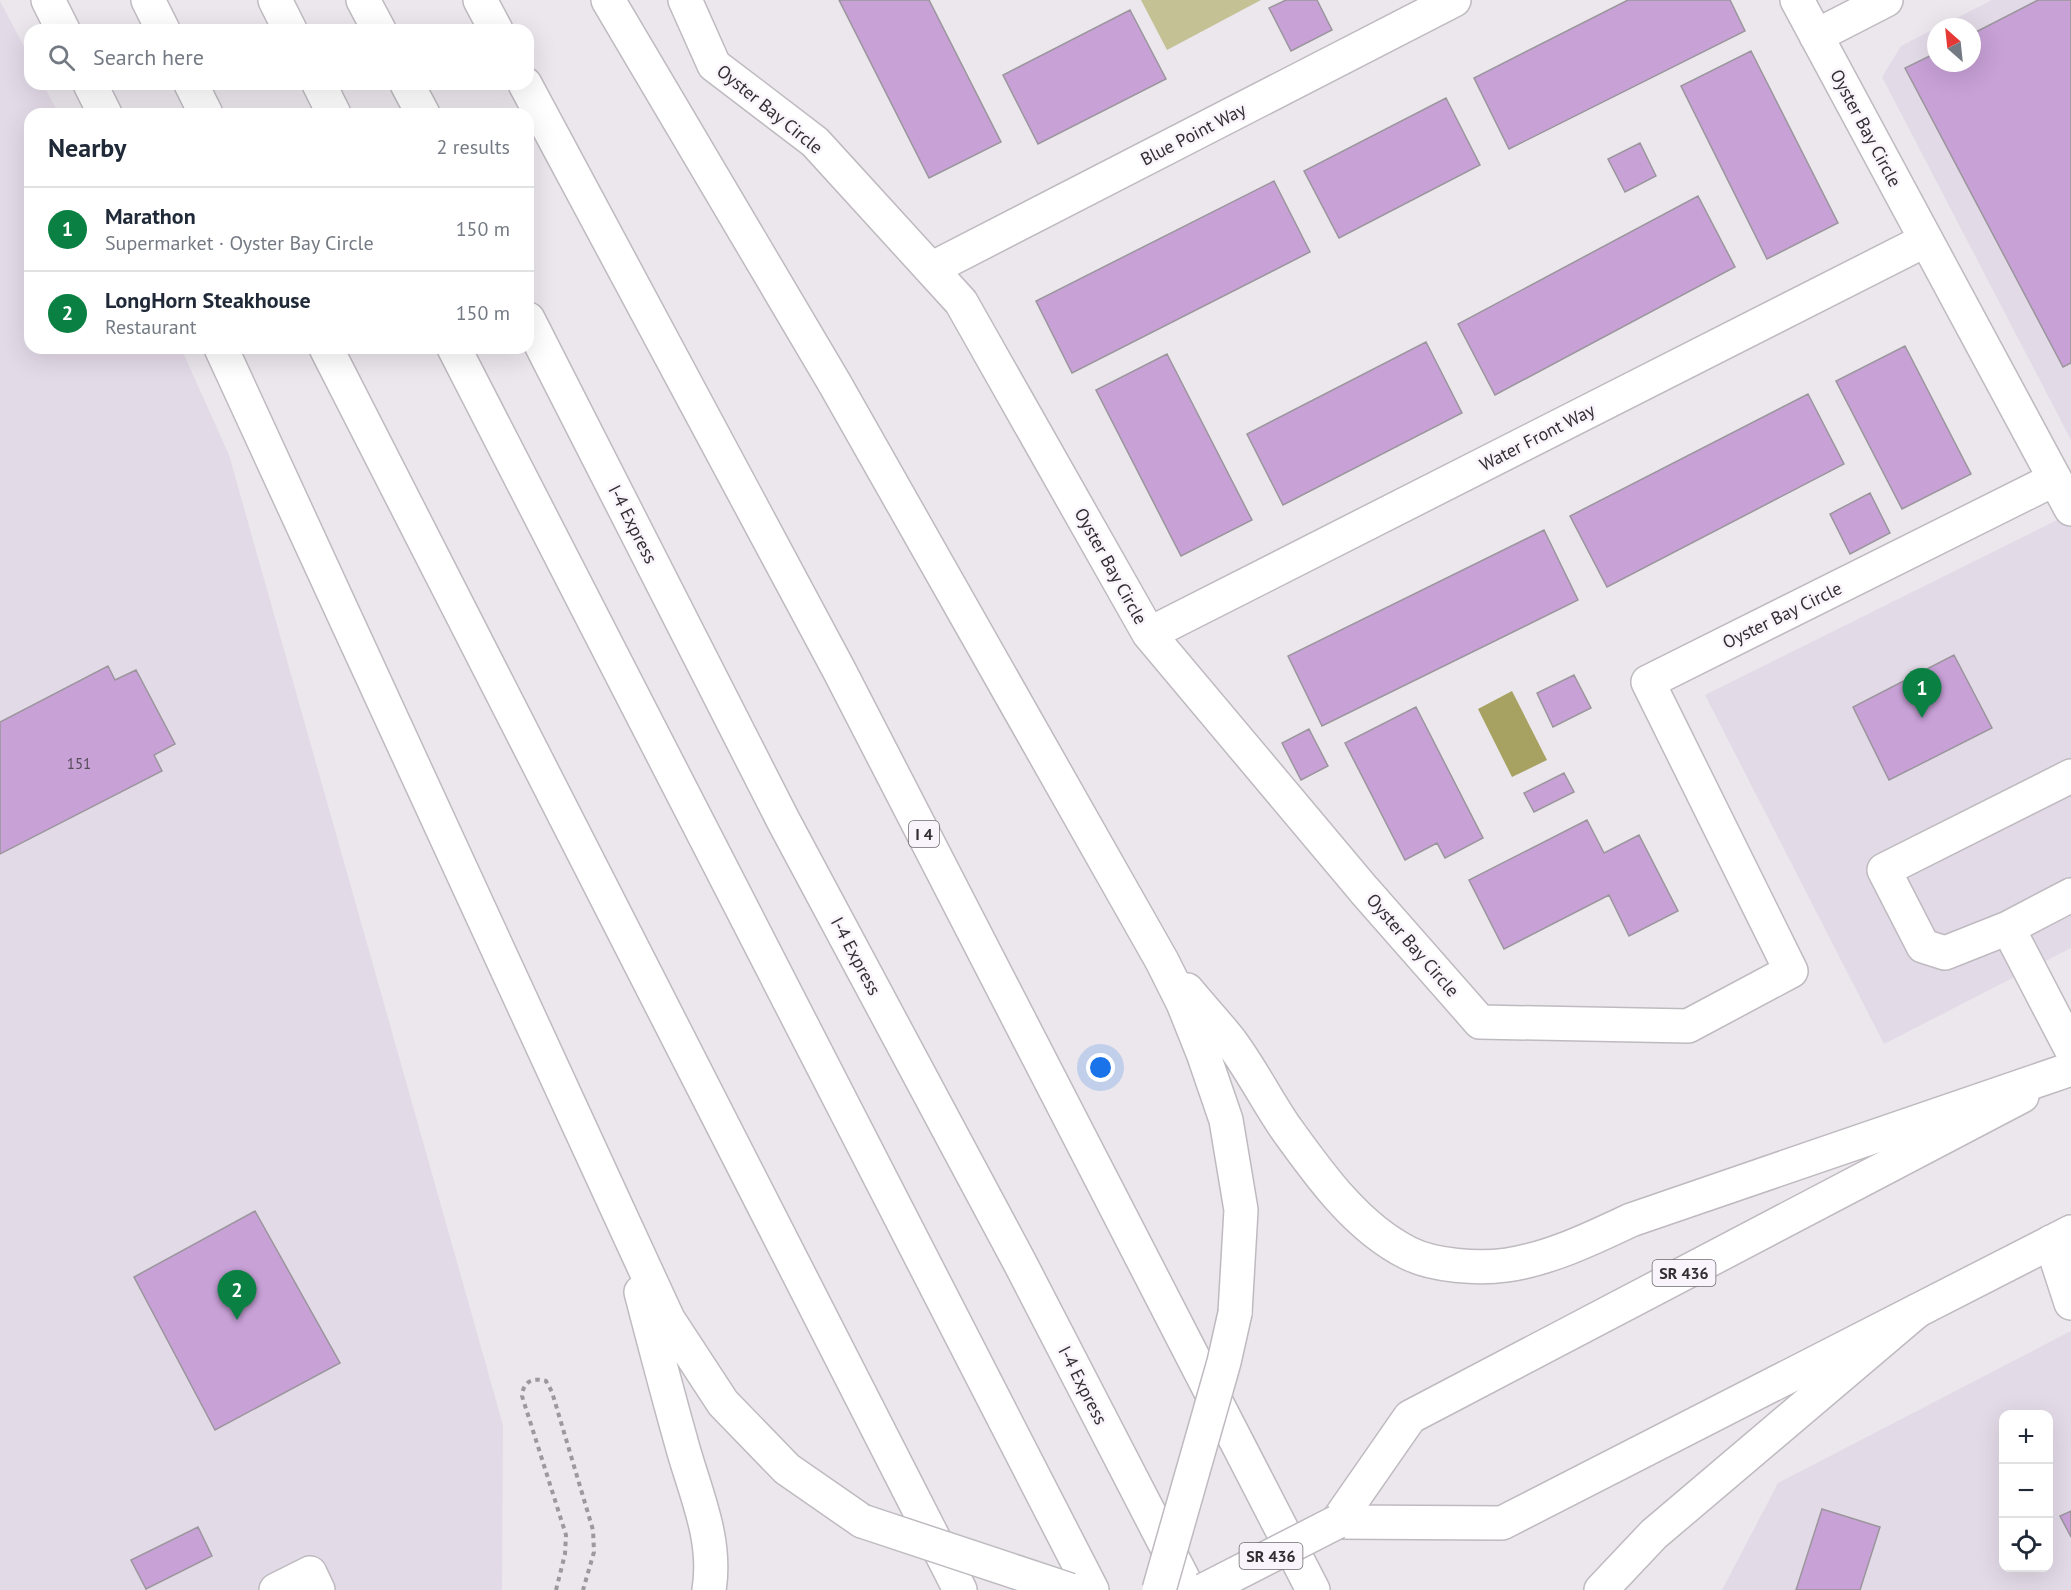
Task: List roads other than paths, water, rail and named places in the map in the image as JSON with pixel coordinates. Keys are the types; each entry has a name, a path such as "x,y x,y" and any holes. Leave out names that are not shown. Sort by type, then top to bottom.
{"main road":[{"path":"48,0 60,24"},
{"path":"148,0 160,24"},
{"path":"275,0 287,24"},
{"path":"363,0 376,24"},
{"path":"480,0 493,24"},
{"path":"608,0 835,384 1162,961 1183,1003 1203,1053 1226,1120 1241,1210 1235,1313 1224,1362 1159,1590"},
{"name":"Oyster Bay Circle","path":"685,0 714,65 815,142 961,302 1149,633 1364,890 1480,1022 1688,1026 1791,970 1648,681 2055,479"},
{"name":"Blue Point Way","path":"931,269 1454,0"},
{"name":"Oyster Bay Circle","path":"1797,0 2071,510"},
{"path":"1816,36 1886,0"},
{"path":"93,90 102,108"},
{"path":"194,90 203,108"},
{"path":"322,90 331,108"},
{"path":"410,90 420,108"},
{"name":"I 4","path":"528,90 839,670 1313,1590"},
{"name":"Water Front Way","path":"1149,633 1926,240"},
{"name":"I-4 Express","path":"534,331 783,820 1020,1263 1189,1590"},
{"path":"224,354 669,1319 723,1403 787,1469 862,1521 1070,1590"},
{"path":"329,354 960,1590"},
{"path":"457,354 1092,1590"},
{"path":"2071,776 1884,870 1923,946 1945,953 2008,928 2071,895"},
{"path":"2008,928 2071,1049"},
{"path":"1162,961 1231,1043 1285,1127 1326,1181 1366,1225 1409,1254 1449,1265 1508,1264 1553,1252 1585,1241 1631,1220 2071,1069"},
{"name":"SR 436","path":"1337,1522 1410,1417 2071,1069"},
{"path":"620,1212 687,1461 703,1508 710,1549 709,1590"},
{"path":"2061,1237 2071,1303"},
{"name":"SR 436","path":"1204,1590 1337,1522 1502,1523 2061,1237"},
{"path":"1600,1590 1654,1534 1917,1311"},
{"path":"276,1590 309,1573 318,1590"}],"place":[{"name":"Marathon","path":"1922,718"},
{"name":"LongHorn Steakhouse","path":"237,1320"}]}
